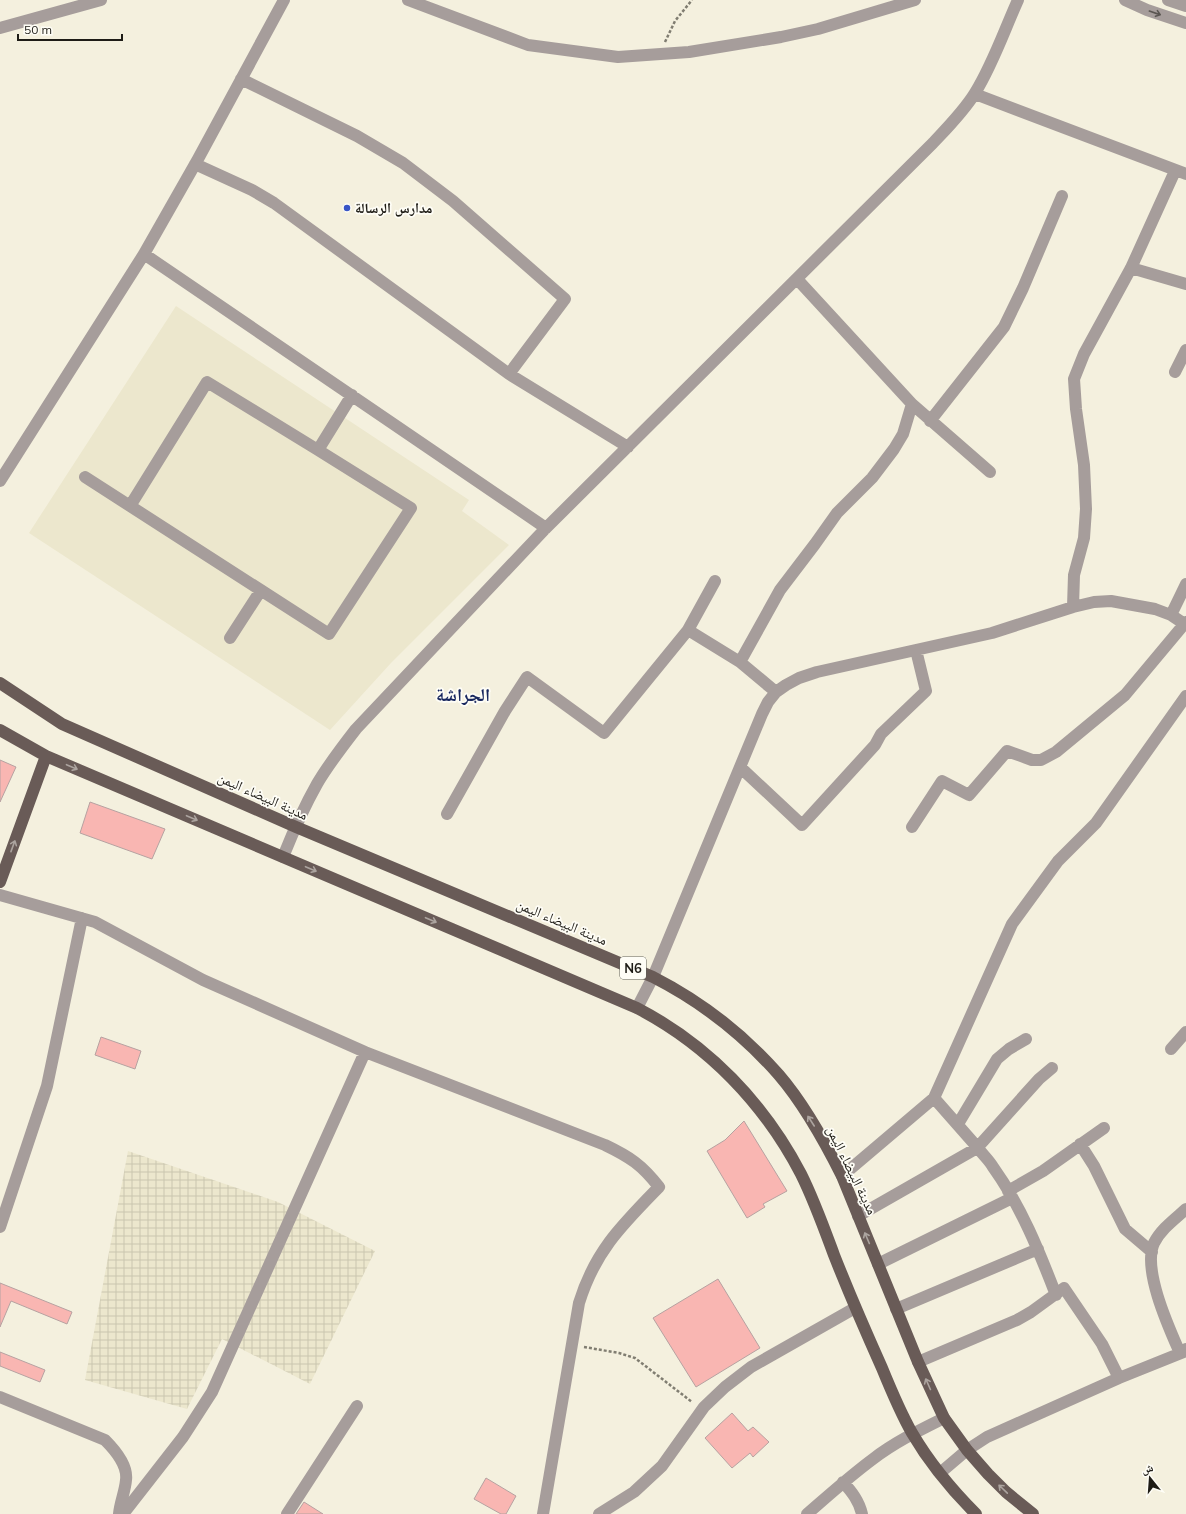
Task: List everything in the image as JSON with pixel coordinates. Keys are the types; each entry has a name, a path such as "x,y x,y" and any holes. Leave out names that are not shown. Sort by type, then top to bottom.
{"main road":[{"name":"مدينة البيضاء اليمن","path":"0,683 62,724 296,827 653,977 673,987 715,1015 760,1054 780,1076 812,1122 829,1150 842,1176 918,1362 944,1418 967,1450 1006,1492 1033,1514"},
{"name":"N6","path":"0,730 46,756 637,1008 673,1029 718,1063 739,1084 766,1117 802,1176 855,1308 913,1433 940,1473 962,1500 976,1514"},
{"path":"0,882 46,756"}],"street":[{"path":"0,28 101,0"},
{"path":"0,481 144,254 195,164 284,0"},
{"path":"408,0 528,45 618,57 662,54 735,45 818,29 915,0"},
{"path":"283,857 317,784 339,750 356,729 546,528 934,143 975,94 987,72 1018,0"},
{"path":"1125,0 1147,10 1186,23"},
{"path":"1168,0 1186,6"},
{"path":"241,80 340,127 403,164 454,201 565,299 509,374"},
{"path":"975,94 1180,173 1131,268 1084,354 1074,379 1075,404 1084,464 1086,509 1084,538 1073,581 1073,607"},
{"path":"195,164 252,190 285,211 509,374 628,447"},
{"path":"930,421 1004,327 1023,288 1062,196"},
{"path":"144,254 546,528"},
{"path":"1131,268 1186,284"},
{"path":"797,279 912,404 990,472"},
{"path":"1175,372 1186,350"},
{"path":"85,477 260,590 329,634 411,508 207,382 130,506"},
{"path":"318,450 352,395"},
{"path":"740,662 780,590 837,513 872,478 894,449 903,434 912,404"},
{"path":"447,814 498,722 527,677 604,733 688,630 715,581"},
{"path":"1171,615 1186,584"},
{"path":"230,638 260,590"},
{"path":"637,1008 653,977 765,708 776,692 792,682 817,672 992,633 1073,607 1094,602 1112,601 1154,609 1171,615 1186,624 1125,695 1056,752 1041,760 1032,760 1007,751 970,795 942,781 912,827"},
{"path":"688,630 740,662 776,692"},
{"path":"740,767 802,825 875,745 880,734 926,691 916,650"},
{"path":"842,1176 934,1098 1012,924 1058,861 1096,823 1186,696"},
{"path":"0,895 95,922 203,980 365,1052 605,1145 625,1155 647,1172 659,1187 624,1224 605,1247 593,1266 584,1286 579,1303 543,1514"},
{"path":"0,1227 47,1086 82,918"},
{"path":"1171,1049 1186,1032"},
{"path":"958,1124 998,1059 1008,1049 1026,1039"},
{"path":"123,1514 192,1425 212,1392 365,1052"},
{"path":"858,1216 977,1148 1039,1079 1052,1068"},
{"path":"934,1098 958,1124 992,1166 1010,1194 1038,1249 1056,1295"},
{"path":"878,1264 1010,1194 1104,1128"},
{"path":"1080,1144 1094,1166 1125,1229 1152,1252"},
{"path":"940,1473 967,1450 987,1437 1184,1351 1160,1303 1153,1275 1152,1252 1158,1236 1186,1209"},
{"path":"896,1309 1038,1249"},
{"path":"918,1362 1012,1322 1031,1312 1064,1288 1102,1344 1120,1378"},
{"path":"599,1514 634,1492 662,1466 702,1410 725,1387 751,1367 855,1308"},
{"path":"0,1397 96,1435 110,1444 120,1458 126,1473 126,1481 119,1504 119,1514"},
{"path":"287,1514 357,1406"},
{"path":"807,1514 843,1482 874,1458 913,1433 944,1418"},
{"path":"843,1482 853,1493 859,1503 862,1514"}],"path":[{"path":"662,54 667,37 675,21 692,0"},
{"path":"572,1344 619,1353 636,1358 702,1410"}],"shaded area":[{"path":"176,306 469,500 462,511 509,545 391,663 330,730 29,533"},
{"path":"128,1151 278,1202 375,1251 310,1384 222,1339 187,1409 85,1380"}],"building":[{"path":"0,760 16,767 0,802"},
{"path":"90,802 165,829 152,859 80,833"},
{"path":"101,1037 141,1051 135,1069 95,1055"},
{"path":"744,1121 787,1191 763,1204 765,1207 747,1218 707,1151 725,1140"},
{"path":"718,1279 760,1348 696,1387 653,1318"},
{"path":"0,1283 72,1312 67,1324 11,1301 0,1327"},
{"path":"0,1352 45,1370 40,1382 0,1366"},
{"path":"732,1413 748,1431 753,1427 769,1442 753,1457 750,1453 732,1468 705,1438"},
{"path":"486,1478 516,1496 506,1514 501,1514 474,1499"},
{"path":"304,1502 323,1514 296,1514"}],"place":[{"name":"مدارس الرسالة","path":"347,208"}],"district":[{"name":"الجراشة","path":"463,694"}]}
